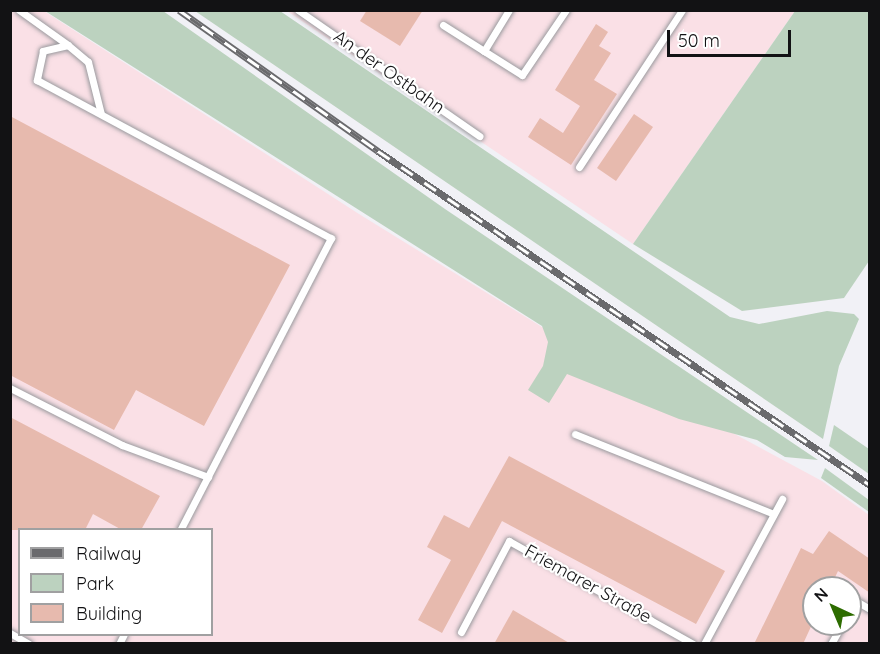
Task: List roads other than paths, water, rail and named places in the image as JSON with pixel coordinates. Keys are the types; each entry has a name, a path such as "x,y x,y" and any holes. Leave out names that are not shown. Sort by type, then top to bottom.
{"lane":[{"path":"19,10 88,62 101,114"},
{"name":"An der Ostbahn","path":"298,10 479,136"},
{"path":"484,51 509,10"},
{"path":"443,26 522,75 566,10"},
{"path":"579,167 682,10"},
{"path":"68,45 42,51 37,80 331,238 181,528"},
{"path":"10,388 122,445 208,477"},
{"path":"575,434 774,514"},
{"path":"704,644 782,499"},
{"name":"Friemarer Straße","path":"461,632 509,541 693,644"},
{"path":"10,633 29,644"}],"railway":[{"path":"179,10 378,151 870,485"}]}
